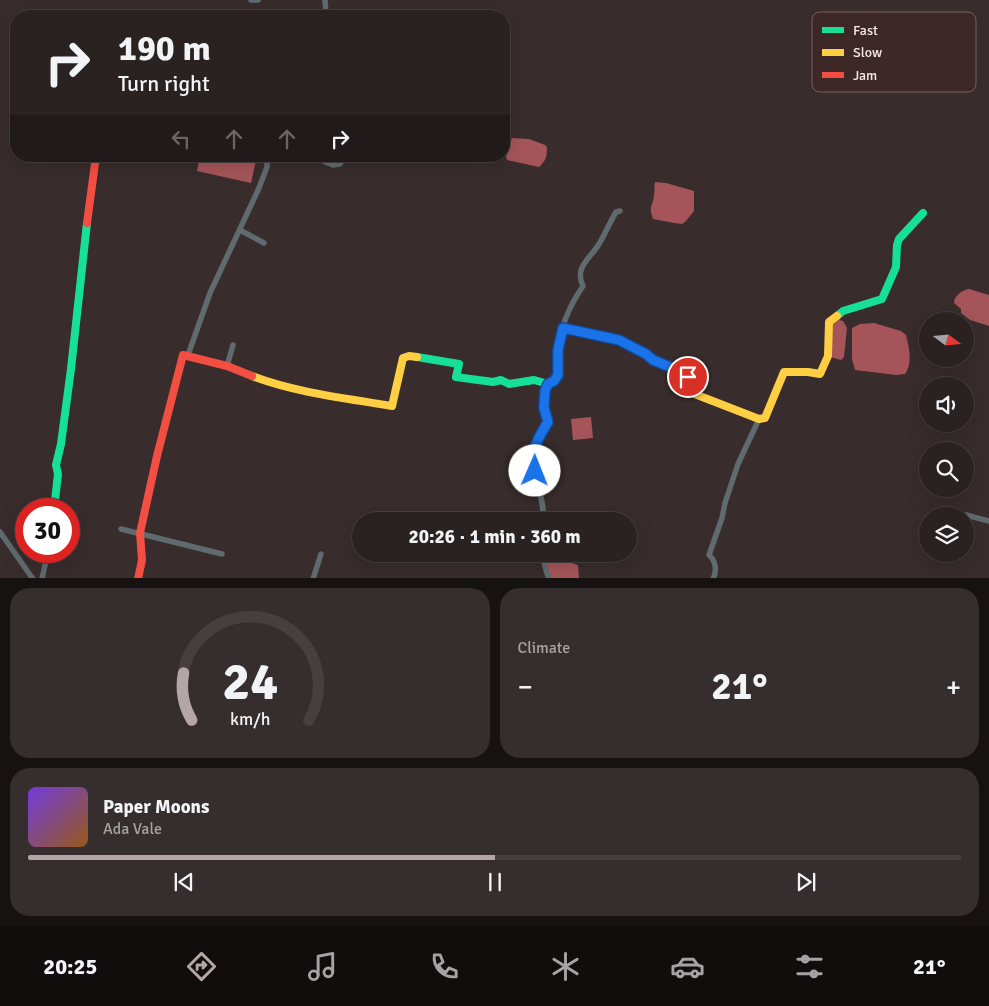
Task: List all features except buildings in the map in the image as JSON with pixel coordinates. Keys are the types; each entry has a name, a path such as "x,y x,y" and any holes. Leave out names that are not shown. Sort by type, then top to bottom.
{"street":[{"path":"252,0 258,0"},
{"path":"55,498 58,474 56,465 61,444 71,369 95,162"},
{"path":"188,354 210,293 259,188 267,168 266,162"},
{"path":"326,162 333,165 341,162"},
{"path":"543,512 543,501 534,461 537,439 548,422 544,408 545,391 548,384 554,381 558,375 558,350 568,310 583,286 580,281 580,273 616,212 620,211"},
{"path":"563,328 619,340 646,354 653,360 680,371 697,382 692,393 759,419 765,418 784,372 820,374 828,356 829,322 843,311 882,299 896,267 899,239 922,213"},
{"path":"240,230 264,243"},
{"path":"227,366 233,345"},
{"path":"138,578 142,560 140,533 157,456 183,355 188,354 266,381 309,392 392,406 403,358 408,356 459,364 456,377 493,382 501,380 509,384 534,380 548,384"},
{"path":"713,578 715,575 715,563 709,555 736,470 759,419"},
{"path":"974,517 989,521"},
{"path":"121,529 222,554"},
{"path":"0,532 33,578"},
{"path":"313,578 321,554"},
{"path":"545,562 550,578"},
{"path":"42,578 45,563"}],"shaded area":[{"path":"512,138 529,139 545,145 547,147 546,158 539,167 510,161"},
{"path":"199,162 256,162 251,183 197,171"},
{"path":"655,182 694,191 694,211 682,224 653,219 651,208"},
{"path":"969,289 989,295 989,326 974,321 974,312 961,312 961,309 954,303 955,298"},
{"path":"839,320 843,321 847,328 844,357 841,360 830,357 832,324"},
{"path":"874,323 901,331 906,335 910,360 905,374 896,375 855,370 852,359 852,328 860,324"},
{"path":"591,417 593,438 573,440 571,419"},
{"path":"546,562 568,562 578,565 579,578 552,578 549,575"}],"traffic: fast":[{"path":"837,316 843,311 882,299 896,267 899,239 923,213"},
{"path":"55,498 58,474 56,465 61,444 71,369 87,223"},
{"path":"417,357 459,364 456,377 493,382 501,380 509,384 534,380 548,384"}],"traffic: slow":[{"path":"563,328 619,340 646,354 653,360 680,371 697,382 692,393 759,419 765,418 784,372 820,374 828,356 829,322 837,316"},
{"path":"252,376 304,391 392,406 403,358 409,356 417,357"}],"traffic: jam":[{"path":"87,223 95,162"},
{"path":"138,578 142,560 140,533 157,456 183,355 227,366 252,376"}],"route":[{"path":"535,471 534,449 537,439 548,422 544,408 545,391 548,384 554,381 558,375 560,368 558,350 563,328 619,340 646,354 653,360 680,371 688,377"}]}
